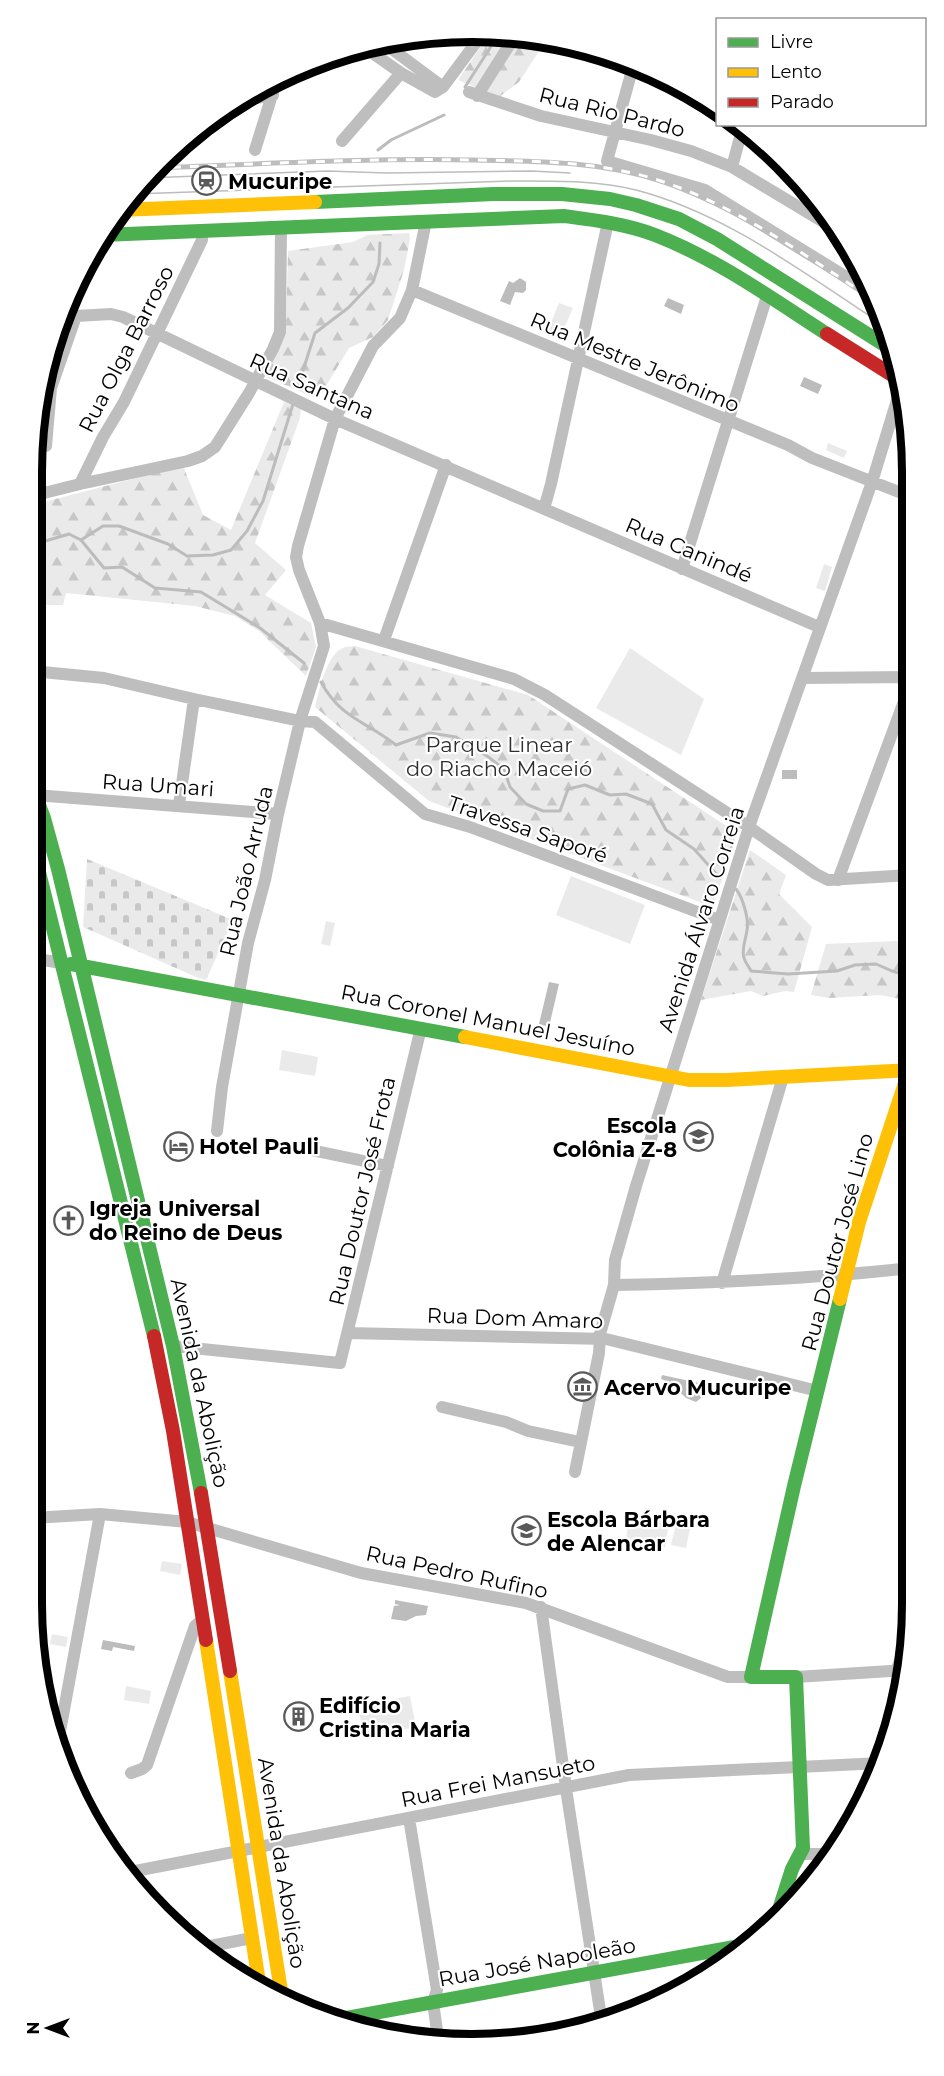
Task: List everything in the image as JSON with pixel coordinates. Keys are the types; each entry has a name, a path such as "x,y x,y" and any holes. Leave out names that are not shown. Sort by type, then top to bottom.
{"main road":[{"path":"478,194 478,218"},
{"path":"131,209 478,194 562,194 610,199 679,219 733,249 882,344"},
{"path":"113,234 478,218 564,216 608,222 653,234 707,258 890,374"},
{"name":"Avenida da Abolição","path":"42,813 173,1346 207,1527 281,1989"},
{"name":"Avenida da Abolição","path":"42,885 155,1340 173,1431 204,1618 258,1977"},
{"name":"Rua Coronel Manuel Jesuíno","path":"61,963 422,1028 689,1080 783,1077 902,1069"},
{"name":"Rua Doutor José Lino","path":"751,1677 794,1486 846,1275 860,1222 902,1093"},
{"path":"103,1132 119,1129"},
{"path":"155,1340 173,1346"},
{"path":"751,1677 796,1677 803,1848 792,1869 781,1902"},
{"name":"Rua José Napoleão","path":"353,2017 730,1948"}],"street":[{"path":"374,54 431,91 438,91 449,84 477,42"},
{"name":"Rua Rio Pardo","path":"509,44 473,94 541,116 691,151 732,167 820,220"},
{"path":"393,49 449,84"},
{"path":"342,141 401,73"},
{"path":"631,73 607,160 705,190 859,285"},
{"path":"255,150 274,90"},
{"path":"262,97 273,95"},
{"path":"732,167 740,136"},
{"path":"412,290 426,221"},
{"path":"544,509 608,222"},
{"path":"42,494 188,462 214,447 233,421 280,332 281,227"},
{"name":"Rua Olga Barroso","path":"80,484 103,437 124,402 202,240 202,230"},
{"name":"Rua Mestre Jerônimo","path":"412,290 902,493"},
{"name":"Rua João Arruda","path":"217,1131 222,1087 248,943 265,880 300,721 324,646 320,623 306,590 296,557 298,546 335,419 373,346 400,318 412,290"},
{"path":"682,569 767,296"},
{"name":"Rua Santana","path":"72,314 111,314 157,333 335,419 544,509"},
{"path":"63,339 76,316"},
{"path":"46,446 52,379"},
{"name":"Avenida Álvaro Correia","path":"574,1472 599,1353 600,1334 614,1285 615,1260 633,1196 749,827 872,482 896,403"},
{"path":"384,640 446,465"},
{"name":"Rua Canindé","path":"544,509 819,627"},
{"path":"320,623 514,679 545,695 828,880 902,875"},
{"name":"Travessa Saporé","path":"42,672 104,678 194,699 300,721 315,722 425,814 470,827 719,920"},
{"path":"802,678 902,677"},
{"path":"179,805 194,699"},
{"path":"838,879 902,707"},
{"name":"Rua Umari","path":"42,792 278,814"},
{"path":"42,960 61,963"},
{"name":"Rua Doutor José Frota","path":"173,1346 340,1363 422,1028"},
{"path":"722,1283 783,1077"},
{"path":"311,1150 388,1166"},
{"path":"614,1285 722,1283 902,1269"},
{"name":"Rua Dom Amaro","path":"348,1333 606,1339 818,1391"},
{"path":"442,1407 506,1422 528,1431 580,1442"},
{"path":"61,1729 100,1515"},
{"name":"Rua Pedro Rufino","path":"42,1518 100,1515 187,1522 361,1573 504,1598 541,1607 728,1677 751,1677"},
{"path":"541,1607 601,2014"},
{"path":"131,1773 147,1765 195,1626 204,1618"},
{"path":"796,1677 896,1671"},
{"name":"Rua Frei Mansueto","path":"135,1871 629,1775 871,1764"},
{"path":"409,1818 436,1990 433,2002 437,2032"},
{"path":"801,1854 822,1854"},
{"path":"211,1946 252,1938"}],"green space":[{"path":"484,42 541,48 519,82 499,97 458,80"},
{"path":"409,233 404,270 388,320 373,337 349,348 318,399 266,377 280,347 286,326 288,251 353,242 367,235"},
{"path":"559,303 573,308 561,335 548,330"},
{"path":"70,321 73,323 64,338"},
{"path":"284,402 301,409 300,418 255,543 286,570 265,595 311,623 316,647 306,676 259,631 235,616 195,606 66,593 63,605 42,605 42,502 183,466 203,515 231,530"},
{"path":"828,443 847,451 844,458 826,450"},
{"path":"824,564 832,567 825,591 816,588"},
{"name":"Parque Linear do Riacho Maceió","path":"355,646 528,695 737,833 713,907 429,801 315,707 331,659 343,648"},
{"path":"630,648 704,699 681,755 596,708"},
{"path":"750,850 786,875 779,894 812,927 794,992 785,991 763,996 751,991 701,1000"},
{"path":"87,859 233,920 206,980 83,927"},
{"path":"571,876 645,905 630,944 556,915"},
{"path":"326,921 335,923 330,946 321,944"},
{"path":"42,922 44,923 42,945"},
{"path":"896,941 902,943 902,999 880,995 829,998 811,995 826,944"},
{"path":"282,1050 318,1057 315,1076 279,1070"},
{"path":"629,1516 669,1522 665,1547 626,1540"},
{"path":"678,1516 692,1519 686,1548 671,1545"},
{"path":"162,1561 182,1564 180,1575 160,1571"},
{"path":"52,1634 68,1637 66,1647 50,1644"},
{"path":"126,1686 151,1691 149,1704 124,1700"},
{"path":"410,1696 416,1727 364,1737 358,1706"}],"shaded area":[{"path":"520,278 526,282 526,290 523,293 515,292 510,305 500,301 509,281 513,283"},
{"path":"668,298 684,305 681,314 664,306"},
{"path":"804,377 822,385 818,394 800,386"},
{"path":"782,770 797,770 797,779 782,779"},
{"path":"549,982 559,984 549,1027 539,1024"},
{"path":"662,1375 699,1383 698,1391 701,1398 696,1402 686,1398 671,1383 661,1379"},
{"path":"395,1600 428,1606 426,1615 416,1616 406,1621 391,1619 394,1606 400,1605 395,1604"},
{"path":"103,1640 135,1646 134,1651 113,1647 112,1651 101,1649"}],"waterway":[{"path":"465,87 493,43"},
{"path":"378,150 391,140 444,115"},
{"path":"298,386 315,333 348,308 373,282 379,264 380,243"},
{"path":"81,540 103,526 119,526 168,544 187,556 213,555 231,550 247,531 263,501 293,404"},
{"path":"42,542 69,534 81,540 104,568 122,567 155,588 201,592 260,628 304,663"},
{"path":"321,682 346,712 396,745 430,733 456,737 504,769 510,787 526,804 543,811 560,811 568,789 585,785 610,795 626,794 652,804 666,830 694,849 720,878"},
{"path":"736,889 746,915 743,955 751,971 788,974 837,971 855,965 876,964 902,974"}],"tram line":[{"path":"159,177 327,171 570,173"},
{"path":"144,194 512,181 606,184 636,190 703,214 765,248 873,318"}],"railway":[{"path":"169,167 393,160 497,160 615,169 661,181 718,205 773,235 863,292"}],"traffic: fast":[{"path":"315,202 494,194 562,194 610,199 636,205 679,219 717,239 882,343"},
{"path":"113,235 564,216 633,228 678,245 743,280 827,334"},
{"path":"42,813 58,869 173,1346 201,1493"},
{"path":"42,884 154,1336"},
{"path":"71,964 465,1037"},
{"path":"781,1902 792,1869 803,1848 796,1677 751,1677 794,1486 840,1299"},
{"path":"353,2017 730,1948"}],"traffic: slow":[{"path":"131,210 315,202"},
{"path":"465,1037 689,1080 902,1070"},
{"path":"840,1299 859,1222 902,1092"},
{"path":"206,1640 258,1977"},
{"path":"230,1671 281,1989"}],"traffic: jam":[{"path":"827,334 890,374"},
{"path":"154,1336 173,1431 206,1640"},
{"path":"201,1493 230,1671"}],"place":[{"name":"Mucuripe","path":"207,181"},
{"name":"Escola Colônia Z-8","path":"698,1137"},
{"name":"Hotel Pauli","path":"178,1146"},
{"name":"Igreja Universal do Reino de Deus","path":"68,1220"},
{"name":"Acervo Mucuripe","path":"583,1387"},
{"name":"Escola Bárbara de Alencar","path":"526,1531"},
{"name":"Edifício Cristina Maria","path":"298,1717"}]}
